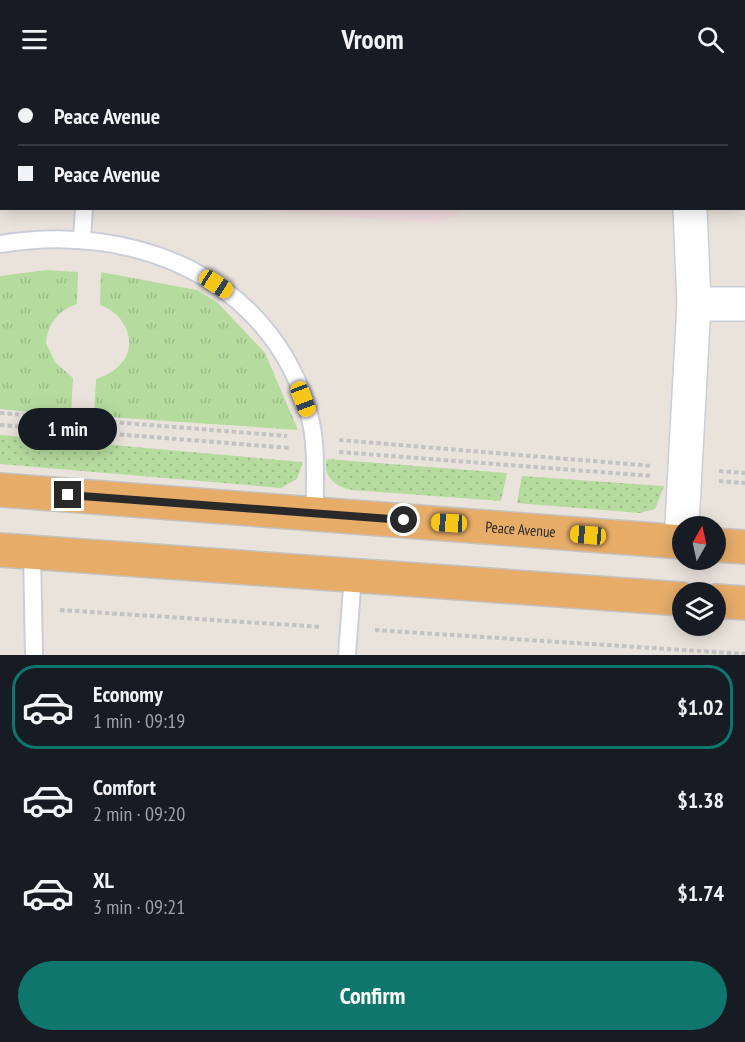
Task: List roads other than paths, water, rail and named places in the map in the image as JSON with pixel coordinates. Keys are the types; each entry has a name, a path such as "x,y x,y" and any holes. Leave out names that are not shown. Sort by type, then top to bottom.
{"highway":[{"name":"Peace Avenue","path":"0,490 672,541"},
{"path":"726,546 745,547"},
{"path":"0,550 672,598"},
{"path":"726,602 745,603"}],"street":[{"path":"684,516 693,304 690,210"},
{"path":"693,304 745,304"}],"lane":[{"path":"82,239 84,210"},
{"path":"0,244 35,238 82,239 126,246 169,258 231,294 256,318 278,348 297,382 309,415 314,444 315,515"},
{"path":"32,552 34,655"},
{"path":"347,655 353,575"}]}
